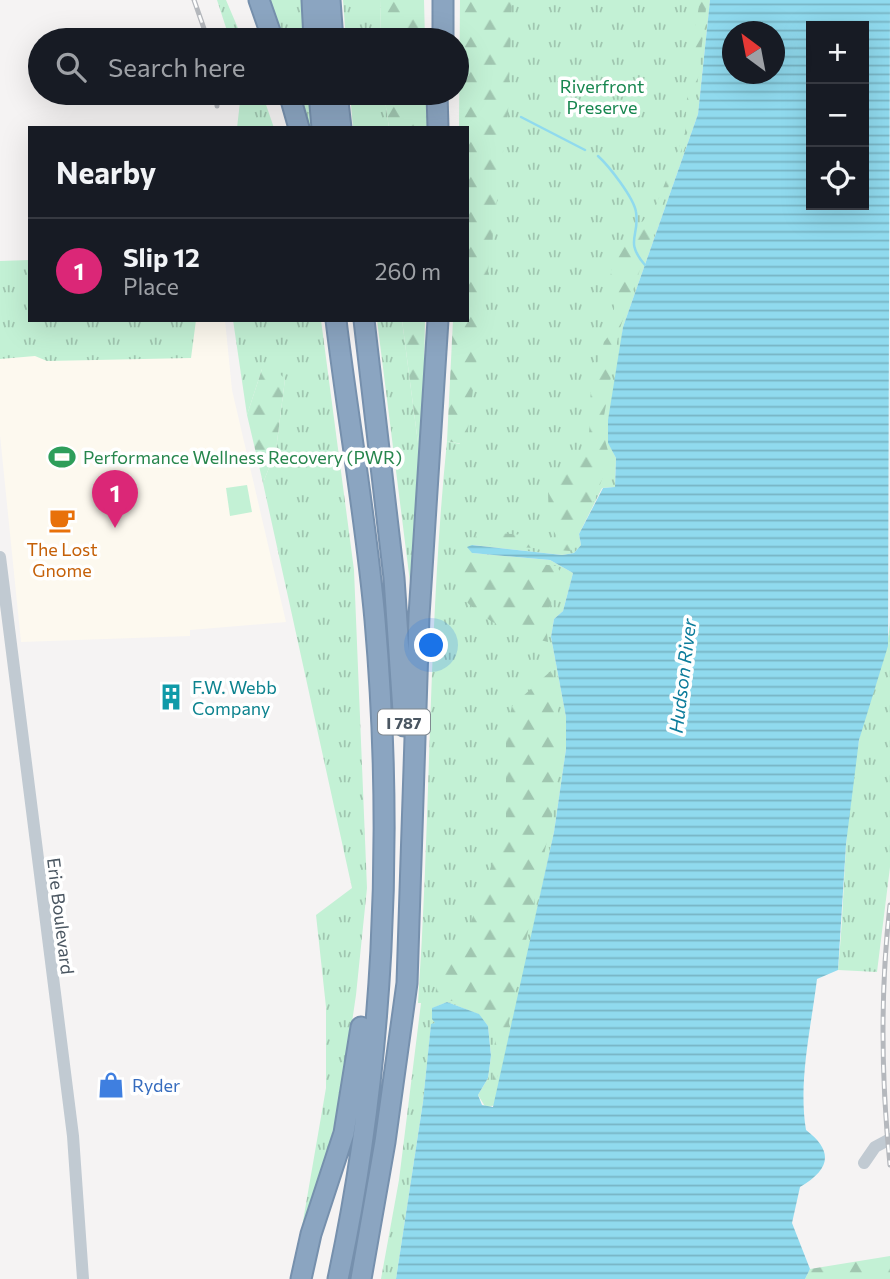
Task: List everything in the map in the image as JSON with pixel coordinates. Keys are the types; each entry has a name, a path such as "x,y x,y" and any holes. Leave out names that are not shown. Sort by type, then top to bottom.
{"highway":[{"path":"251,0 262,28"},
{"path":"259,0 270,28"},
{"path":"312,0 313,28"},
{"path":"330,0 331,28"},
{"path":"436,0 437,28"},
{"path":"443,0 443,28"},
{"path":"292,105 298,126"},
{"path":"320,105 322,126"},
{"path":"338,105 341,126"},
{"path":"437,105 438,126"},
{"path":"336,322 355,441"},
{"name":"I 787","path":"338,1279 368,1097 380,944 383,812 380,685 355,441 346,322"},
{"name":"I 787","path":"361,1279 383,1154 397,1049 405,834 402,684 392,552 364,322"},
{"path":"397,1049 405,1003 410,938 419,615 438,322"},
{"path":"301,1279 311,1234 344,1133 360,1031 380,944"}],"street":[{"name":"Erie Boulevard","path":"0,557 73,1136 83,1279"},
{"path":"864,1163 875,1147 890,1139"}],"shaded area":[{"path":"0,287 28,318 28,322 225,322 232,390 286,622 190,630 190,636 21,642 0,435"}],"green space":[{"path":"217,0 226,0 238,28 226,28"},
{"path":"269,0 303,0 304,28 277,28"},
{"path":"343,0 381,0 380,28 345,28"},
{"path":"381,0 424,0 425,28 380,28"},
{"path":"460,0 512,0 508,113 466,445 447,441 453,322 469,322 469,126 459,126 459,105 469,105 469,28 460,28"},
{"name":"Riverfront Preserve","path":"508,0 710,0 698,114 623,327 608,442 616,458 615,487 602,488 579,534 581,545 574,553 562,555 473,545 472,553 550,560 573,573 563,611 554,619 551,637 566,717 566,749 554,832 495,1105 486,1108 478,1095 488,1078 491,1056 488,1026 478,1014 447,1002 433,1008 435,1023 431,1025 423,1102 396,1279 381,1279 399,1180 421,1003 418,1003 436,581 447,441 460,444"},
{"path":"700,0 707,0 694,113 619,331 604,416 605,440 610,458 592,506 578,530 575,547 570,551 471,543 466,546 467,555 556,566 564,576 545,617 548,642 492,622 464,599 464,543 473,538 497,534 524,535 560,542 549,523 548,492 568,470 589,438 591,383 604,342 612,331 616,288 610,278 613,263 629,236 655,208 685,133 689,64"},
{"path":"240,105 266,105 273,126 237,126"},
{"path":"302,105 310,105 312,126 308,126"},
{"path":"351,105 386,105 389,126 353,126"},
{"path":"386,105 427,105 428,126 389,126"},
{"path":"28,260 28,322 196,322 191,358 47,361 35,356 0,359 0,261"},
{"path":"233,322 321,322 354,570 367,888 356,995 340,1104 293,1279 326,1088 326,1007 316,915 352,888 263,483 276,450 285,379 262,369 247,415"},
{"path":"377,322 402,322 422,474 411,590"},
{"path":"402,322 425,322 422,474"},
{"path":"262,369 275,369 285,379 276,450 263,483 247,415"},
{"path":"247,485 252,512 230,516 226,488"},
{"path":"890,622 890,867 877,972 838,970 847,826 854,769 863,726 885,653"},
{"path":"553,669 562,748 552,817 496,1084 492,1084 496,1045 491,1026 474,1010 457,1003 444,1000 435,1003 437,973 467,933 506,825 506,732 512,706"},
{"path":"890,1256 890,1279 805,1279 810,1269"}],"water":[{"name":"Hudson River","path":"710,0 890,0 888,646 859,740 846,844 838,970 817,979 806,1055 806,1130 821,1146 825,1160 817,1174 800,1187 792,1223 810,1269 805,1279 396,1279 423,1102 431,1024 435,1023 432,1019 432,1008 447,1002 479,1014 488,1026 491,1056 488,1078 478,1095 482,1105 493,1107 554,832 566,749 566,717 551,637 554,619 563,611 573,573 550,560 472,553 467,547 472,545 562,555 574,553 581,545 579,534 603,488 615,487 616,458 608,443 608,420 623,327 698,114"}],"waterway":[{"path":"521,117 585,150"},
{"path":"598,156 631,199 637,220 635,250 645,265"}],"railway":[{"path":"194,0 204,28"},
{"path":"890,905 883,1035 890,1165"}],"place":[{"name":"Performance Wellness Recovery (PWR)","path":"62,457"},
{"name":"The Lost Gnome","path":"62,520"},
{"name":"Slip 12","path":"115,528"},
{"name":"F.W. Webb Company","path":"171,697"},
{"name":"Ryder","path":"111,1085"}]}
